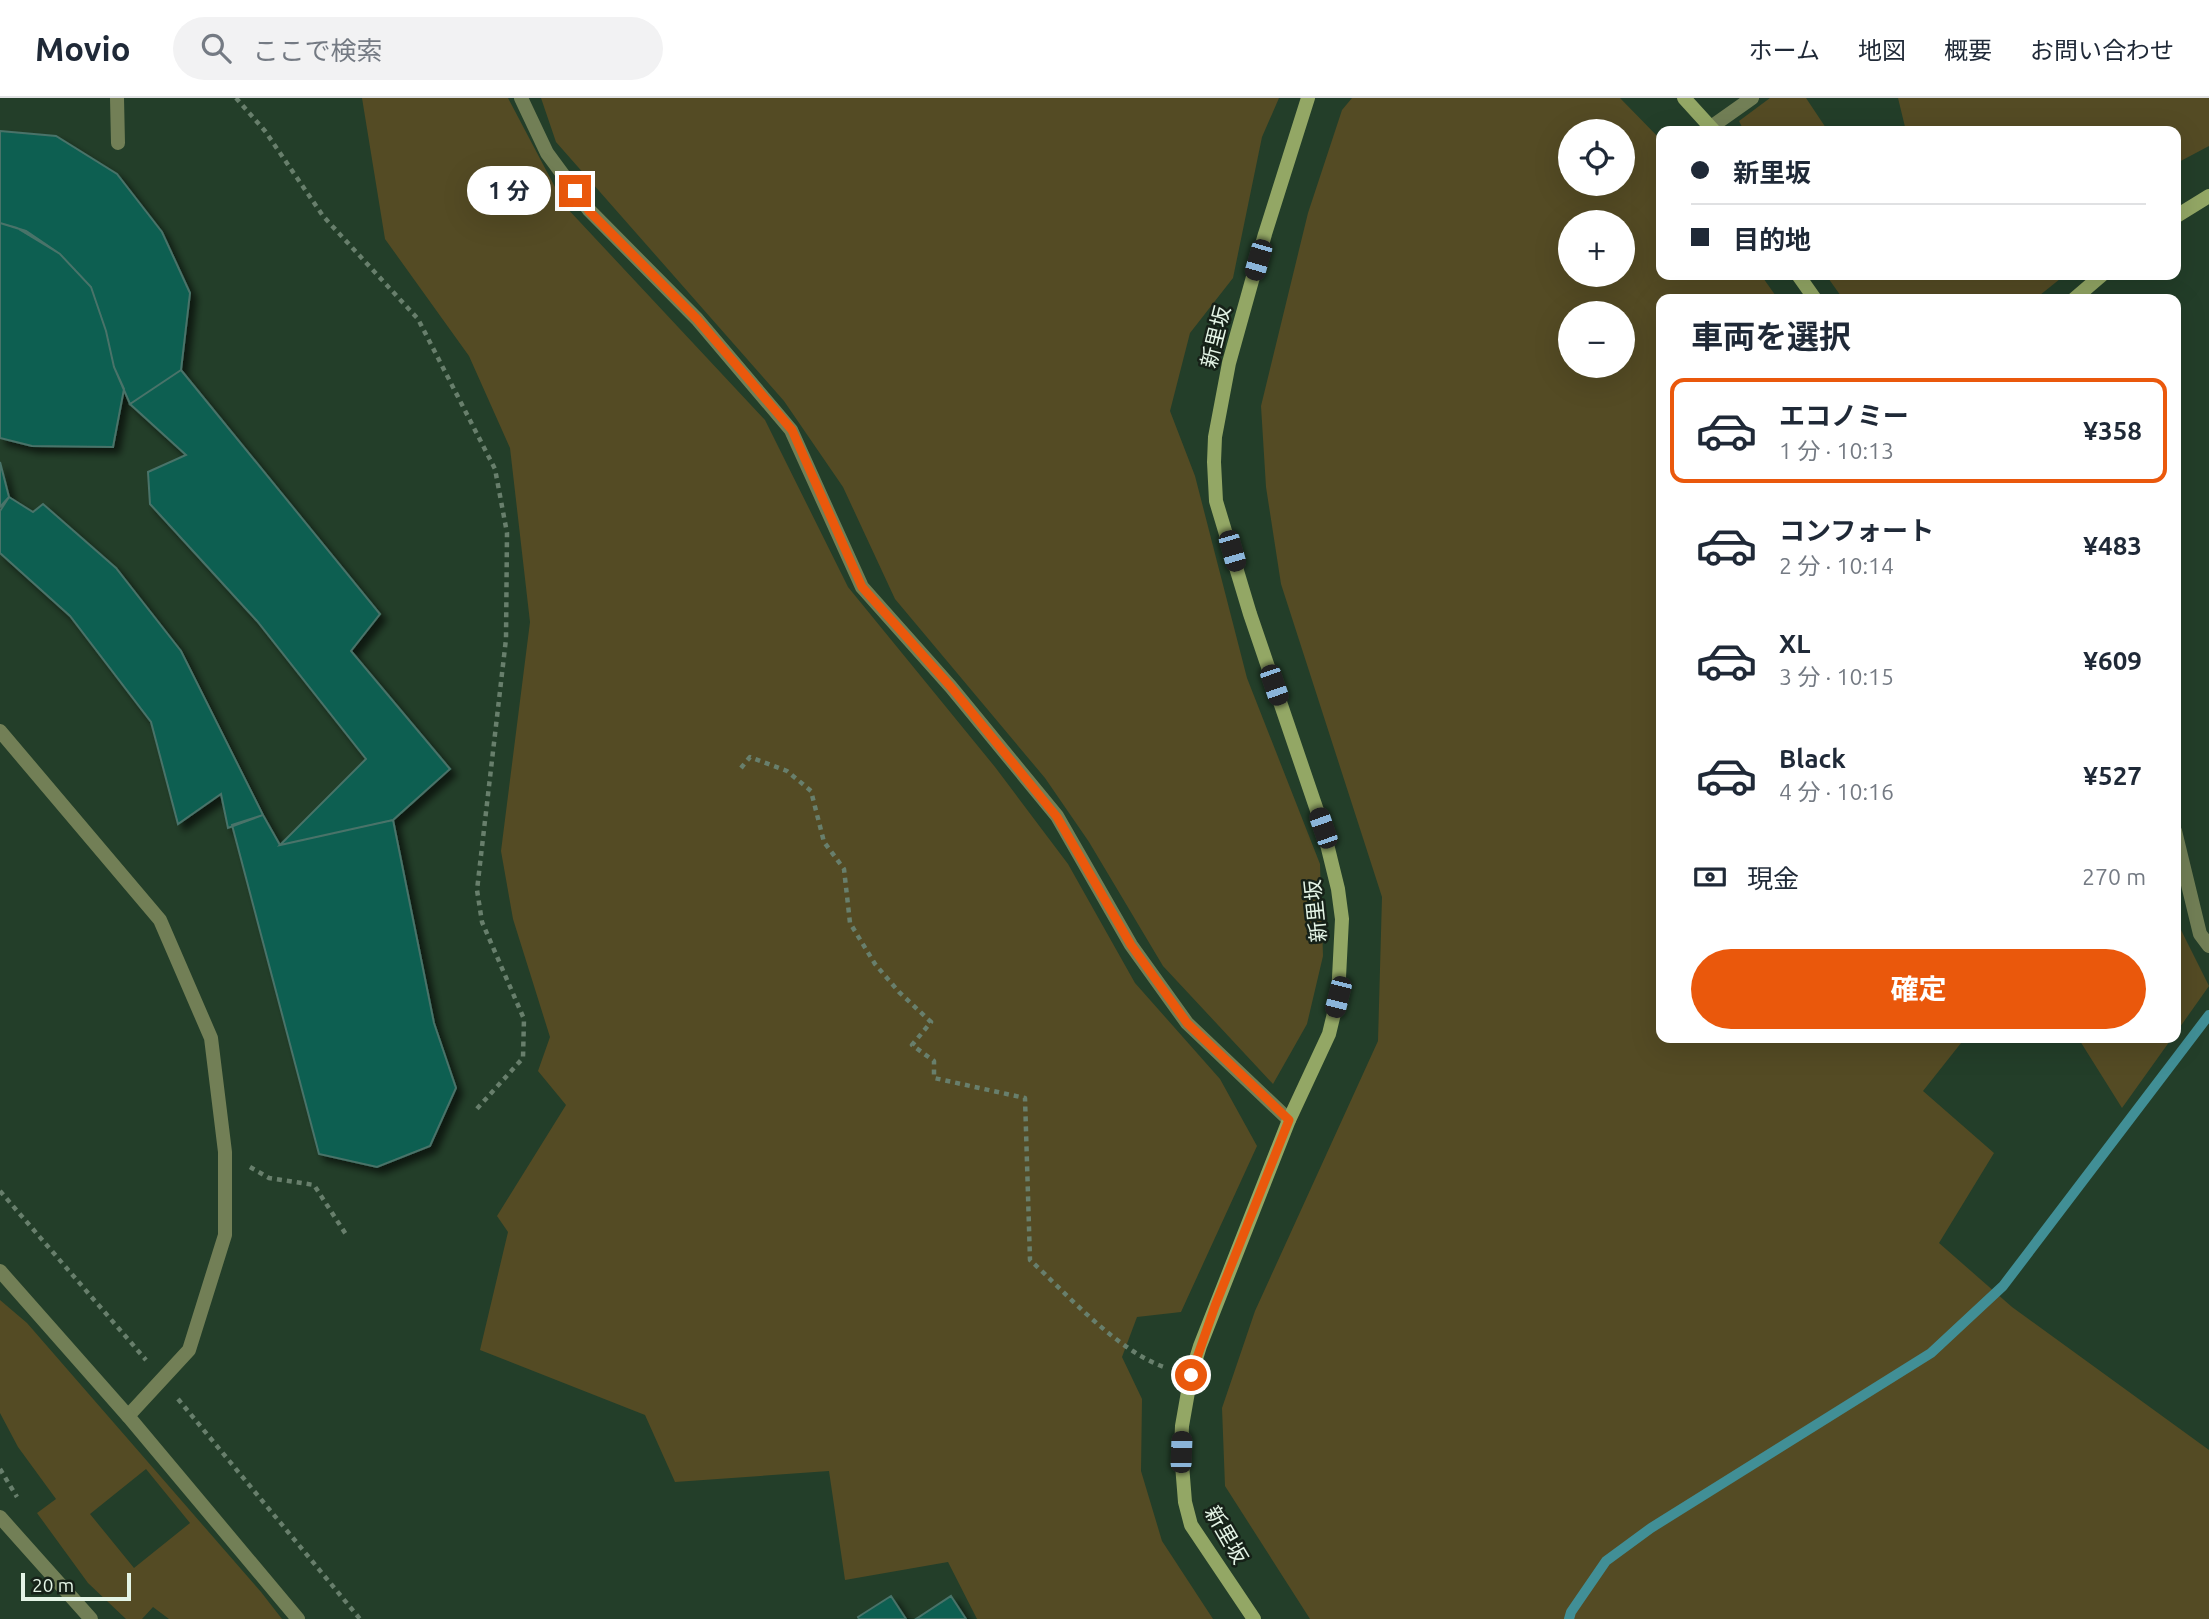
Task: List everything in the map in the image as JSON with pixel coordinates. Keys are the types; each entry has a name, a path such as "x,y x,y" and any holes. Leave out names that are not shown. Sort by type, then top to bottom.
{"main road":[{"name":"新里坂","path":"1254,1619 1191,1525 1185,1502 1182,1426 1191,1375 1215,1306 1289,1120 1329,1034 1338,997 1342,919 1338,889 1323,828 1250,614 1216,501 1214,462 1215,437 1229,363 1265,234 1308,98"},
{"path":"1684,98 1709,126"},
{"path":"2181,213 2209,196"},
{"path":"2080,294 2096,280"}],"street":[{"path":"117,98 118,144"},
{"path":"521,98 547,153 589,211 697,319 792,430 862,587 951,687 1057,817 1131,945 1187,1023 1289,1120"},
{"path":"1716,126 1752,98"},
{"path":"0,731 160,920 211,1038 225,1152 225,1235 189,1350 128,1416"},
{"path":"2181,856 2200,934 2209,946"},
{"path":"0,1271 128,1416 298,1619"},
{"path":"0,1517 92,1619"}],"path":[{"path":"236,98 265,131 323,216 418,319 495,469 507,533 506,639 477,890 482,922 524,1018 523,1058 474,1112"},
{"path":"741,768 750,757 787,771 811,791 824,842 844,869 850,923 874,964 898,992 932,1021 912,1045 934,1061 934,1078 1025,1098 1030,1261 1120,1343 1157,1364 1191,1375"},
{"path":"269,1178 314,1185 348,1236"},
{"path":"0,1191 162,1379 360,1619"}],"shaded area":[{"path":"362,98 508,98 565,206 765,420 848,587 995,767 1068,864 1135,983 1220,1079 1257,1146 1181,1312 1137,1317 1122,1357 1142,1399 1141,1471 1162,1541 1213,1619 977,1619 948,1562 845,1580 829,1471 675,1482 645,1415 480,1350 508,1232 497,1216 566,1105 538,1071 550,1037 513,919 501,851 530,622 510,448 469,356 385,239"},
{"path":"541,98 1279,98 1262,137 1233,278 1190,333 1170,411 1195,476 1247,678 1320,864 1323,956 1307,1024 1273,1084 1163,966 1089,842 1045,778 895,599 843,487 784,401 556,142"},
{"path":"1352,98 1620,98 1656,135 1656,280 1765,280 1774,294 1656,294 1656,1043 1961,1043 1923,1091 1994,1153 1939,1243 2012,1307 2209,1450 2209,1619 1310,1619 1225,1486 1222,1408 1255,1311 1378,1041 1382,897 1281,584 1266,487 1261,406 1308,213 1342,110"},
{"path":"1770,98 1806,98 1825,126 1742,126 1739,121"},
{"path":"1898,98 2209,98 2209,146 2181,161 2181,126 1905,126"},
{"path":"1830,280 2059,280 2041,294 1839,294"},
{"path":"2181,930 2209,986 2181,1026"},
{"path":"2081,1043 2168,1043 2122,1108"},
{"path":"0,1300 27,1323 282,1619 169,1619 153,1607 142,1619 126,1619 88,1583 37,1513 56,1499 18,1447 0,1413","holes":["146,1469 190,1523 134,1568 90,1514"]}],"building":[{"path":"0,131 56,136 117,174 162,232 190,293 181,370 130,404 114,367 106,331 91,287 60,254 26,231 0,223"},
{"path":"0,223 17,228 60,254 91,287 106,331 114,367 124,389 113,447 32,446 0,438"},
{"path":"181,370 380,614 351,651 450,769 393,820 280,845 366,759 257,621 150,504 148,472 186,455 130,404"},
{"path":"0,462 9,497 0,507"},
{"path":"9,497 33,512 43,504 116,568 181,651 263,815 228,828 221,794 178,824 151,722 70,616 0,553 0,511"},
{"path":"263,815 280,845 393,820 434,1023 456,1088 430,1146 377,1167 319,1154 232,825"},
{"path":"891,1596 906,1619 859,1619 858,1617"},
{"path":"951,1596 966,1619 916,1619"}],"waterway":[{"path":"1569,1619 1606,1561 1651,1528 1931,1353 2003,1286 2209,1015"}],"route":[{"path":"575,191 589,211 697,319 792,430 862,587 951,687 1057,817 1131,945 1187,1023 1289,1120 1215,1306 1191,1375"}]}
